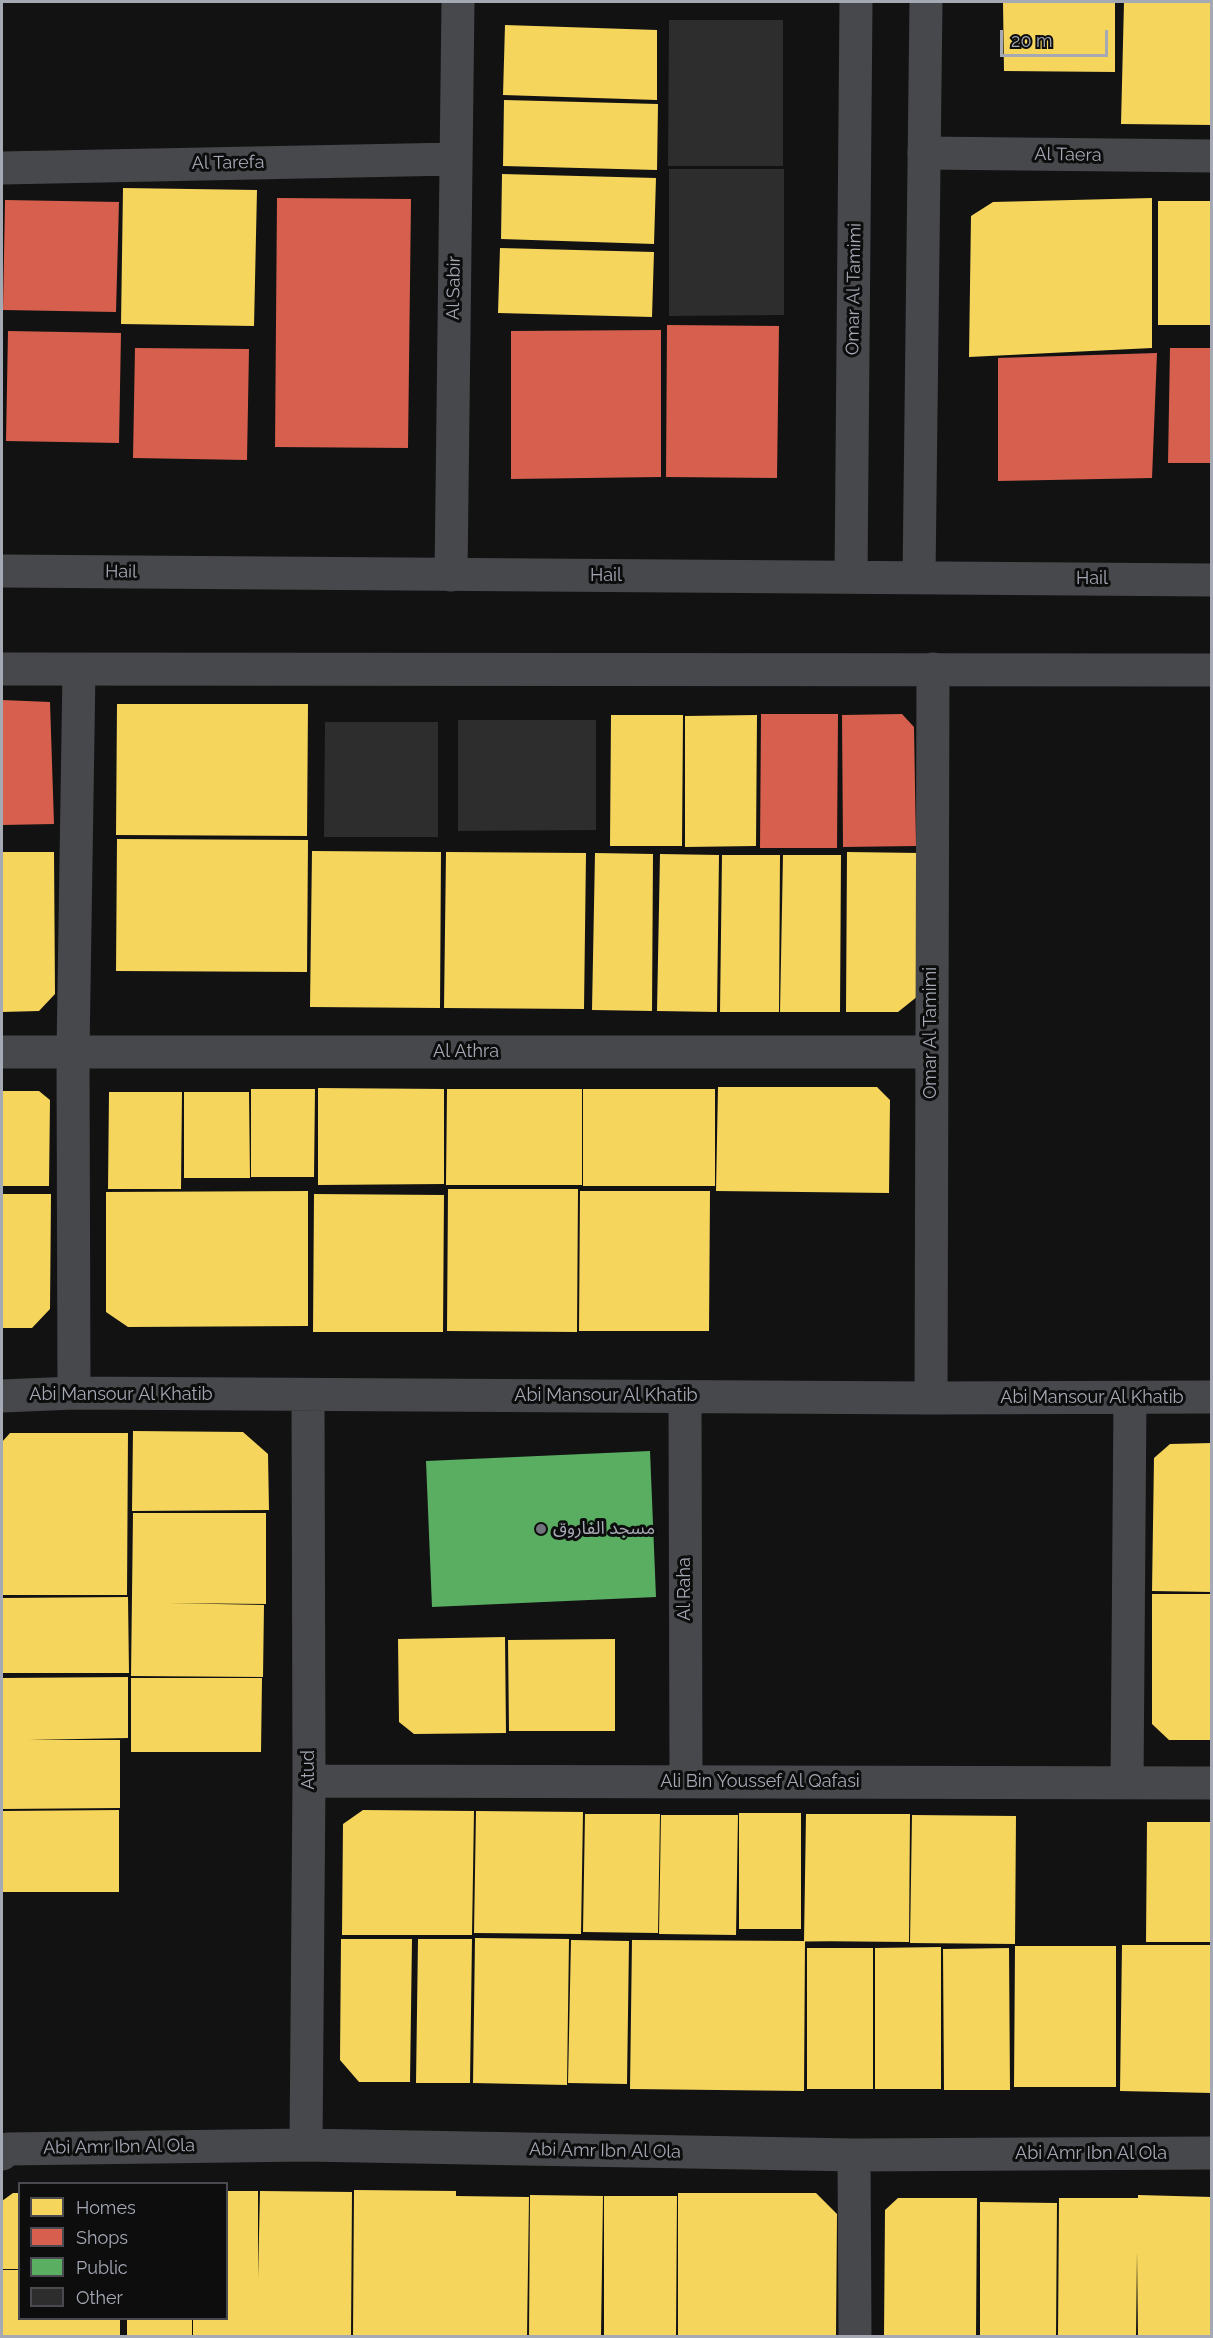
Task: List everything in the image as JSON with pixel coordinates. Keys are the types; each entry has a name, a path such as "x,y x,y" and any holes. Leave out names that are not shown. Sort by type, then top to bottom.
{"street":[{"name":"Al Sabir","path":"451,575 458,2"},
{"name":"Omar Al Tamimi","path":"851,577 856,2"},
{"path":"920,578 926,2"},
{"name":"Al Taera","path":"924,153 1212,156"},
{"name":"Al Tarefa","path":"2,168 455,159"},
{"name":"Hail","path":"2,571 1212,580"},
{"path":"2,669 1212,670"},
{"name":"Omar Al Tamimi","path":"931,1398 933,669"},
{"path":"74,1393 73,1052 79,670"},
{"name":"Al Athra","path":"2,1052 931,1052"},
{"name":"Abi Mansour Al Khatib","path":"2,1396 74,1393 931,1398 1212,1397"},
{"name":"Atud","path":"306,2145 309,1780 308,1395"},
{"name":"Al Raha","path":"685,1397 686,1782"},
{"path":"1127,1783 1130,1398"},
{"name":"Ali Bin Youssef Al Qafasi","path":"309,1780 1212,1783"},
{"name":"Abi Amr Ibn Al Ola","path":"2,2154 7,2149 306,2145 854,2155 1212,2153"},
{"path":"854,2155 855,2337"}],"building: Homes":[{"path":"1003,2 1115,2 1115,72 1004,71"},
{"path":"1124,2 1212,2 1212,125 1121,124"},
{"path":"505,25 657,30 657,100 503,95"},
{"path":"504,100 658,104 657,170 503,166"},
{"path":"502,174 656,178 654,244 501,239"},
{"path":"123,188 257,190 254,326 121,324"},
{"path":"1152,198 1152,348 969,357 971,216 993,202"},
{"path":"1158,201 1212,201 1212,325 1158,325"},
{"path":"500,248 654,252 652,317 498,313"},
{"path":"117,704 308,704 307,836 116,835"},
{"path":"611,715 683,715 682,846 610,846"},
{"path":"757,715 756,846 685,847 685,716"},
{"path":"117,839 308,840 307,972 116,971"},
{"path":"312,851 441,852 440,1008 310,1007"},
{"path":"2,852 54,852 55,994 39,1011 2,1012"},
{"path":"446,852 586,853 584,1009 444,1008"},
{"path":"847,852 920,853 918,996 898,1012 846,1012"},
{"path":"595,853 653,854 652,1011 592,1010"},
{"path":"660,854 719,855 717,1012 657,1011"},
{"path":"722,855 780,855 779,1012 720,1012"},
{"path":"783,855 841,855 840,1012 780,1012"},
{"path":"718,1087 877,1087 890,1100 889,1193 716,1191"},
{"path":"318,1088 444,1089 444,1184 318,1185"},
{"path":"251,1089 315,1089 314,1177 251,1177"},
{"path":"447,1089 582,1089 582,1185 446,1185"},
{"path":"583,1089 715,1089 715,1186 583,1186"},
{"path":"2,1091 39,1091 50,1100 49,1186 2,1186"},
{"path":"109,1092 182,1092 181,1189 108,1189"},
{"path":"184,1092 249,1092 250,1178 184,1178"},
{"path":"448,1189 578,1189 577,1332 447,1331"},
{"path":"308,1191 308,1326 128,1327 106,1312 106,1192"},
{"path":"580,1191 710,1191 709,1331 579,1331"},
{"path":"2,1194 51,1194 50,1309 32,1328 2,1328"},
{"path":"314,1194 444,1195 443,1332 313,1332"},
{"path":"133,1431 243,1432 268,1454 269,1510 132,1511"},
{"path":"10,1433 128,1433 127,1595 2,1595 2,1442"},
{"path":"1212,1443 1212,1592 1152,1591 1154,1458 1170,1444"},
{"path":"133,1513 266,1513 266,1604 169,1603 264,1605 263,1677 131,1676"},
{"path":"1152,1594 1212,1594 1212,1740 1169,1740 1152,1724"},
{"path":"128,1597 129,1673 2,1673 2,1598"},
{"path":"505,1637 506,1733 414,1734 399,1722 398,1639"},
{"path":"615,1639 615,1731 509,1731 508,1640"},
{"path":"128,1677 128,1738 28,1740 120,1740 120,1808 2,1809 2,1678"},
{"path":"131,1678 262,1678 261,1752 131,1752"},
{"path":"119,1810 119,1892 2,1892 2,1811"},
{"path":"363,1810 474,1811 472,1935 342,1935 343,1824"},
{"path":"476,1811 583,1812 581,1934 474,1933"},
{"path":"739,1813 801,1813 801,1929 739,1929"},
{"path":"585,1814 660,1814 658,1933 583,1932"},
{"path":"806,1814 910,1814 909,1942 804,1941"},
{"path":"661,1815 738,1815 736,1935 659,1934"},
{"path":"912,1815 1016,1816 1015,1944 910,1943"},
{"path":"1147,1822 1212,1822 1212,1942 1146,1942"},
{"path":"475,1938 569,1939 567,2085 473,2083"},
{"path":"341,1939 412,1939 410,2082 359,2082 340,2060"},
{"path":"418,1939 472,1939 470,2083 416,2083"},
{"path":"571,1940 629,1941 627,2084 568,2083"},
{"path":"632,1940 805,1941 804,2091 630,2089"},
{"path":"1122,1945 1212,1945 1212,2093 1120,2091"},
{"path":"1015,1946 1116,1946 1116,2087 1014,2087"},
{"path":"941,1947 941,2089 875,2089 875,1948"},
{"path":"807,1948 873,1948 873,2089 807,2089"},
{"path":"1009,1948 1010,2090 944,2090 943,1949"},
{"path":"354,2190 456,2191 456,2196 529,2197 527,2336 353,2336"},
{"path":"228,2191 258,2191 258,2278 260,2191 352,2192 351,2336 193,2336 193,2320 228,2320"},
{"path":"13,2193 18,2193 18,2269 2,2269 2,2201"},
{"path":"678,2193 816,2193 837,2214 836,2336 678,2336"},
{"path":"530,2195 603,2196 601,2336 529,2336"},
{"path":"1138,2195 1212,2197 1212,2336 1138,2336 1137,2252 1136,2336 1058,2336 1059,2198 1138,2198"},
{"path":"604,2196 677,2196 676,2336 604,2336"},
{"path":"898,2198 977,2198 976,2336 884,2336 885,2210"},
{"path":"980,2202 1057,2203 1056,2336 980,2336"},
{"path":"2,2270 18,2270 18,2320 120,2320 120,2336 2,2336"},
{"path":"127,2320 192,2320 192,2336 127,2336"}],"building: Shops":[{"path":"277,198 411,199 408,448 275,447"},
{"path":"5,200 119,202 116,312 3,310"},
{"path":"667,325 779,326 777,478 666,477"},
{"path":"661,330 661,477 511,479 511,331"},
{"path":"8,331 121,333 119,443 6,441"},
{"path":"135,348 249,349 247,460 133,458"},
{"path":"1170,348 1212,348 1212,463 1168,463"},
{"path":"1157,353 1152,478 998,481 998,358"},
{"path":"2,700 50,702 54,824 2,825"},
{"path":"761,714 838,714 837,848 760,848"},
{"path":"902,714 914,727 916,846 843,847 842,715"}],"building: Public":[{"name":"مسجد الفاروق","path":"650,1451 656,1597 432,1607 426,1461"}],"building: Other":[{"path":"669,20 783,20 783,166 668,166"},
{"path":"669,169 784,169 784,315 669,316"},
{"path":"458,720 596,720 596,830 458,831"},
{"path":"325,722 438,722 438,837 324,837"}],"place":[{"name":"مسجد الفاروق","path":"541,1529"}]}
